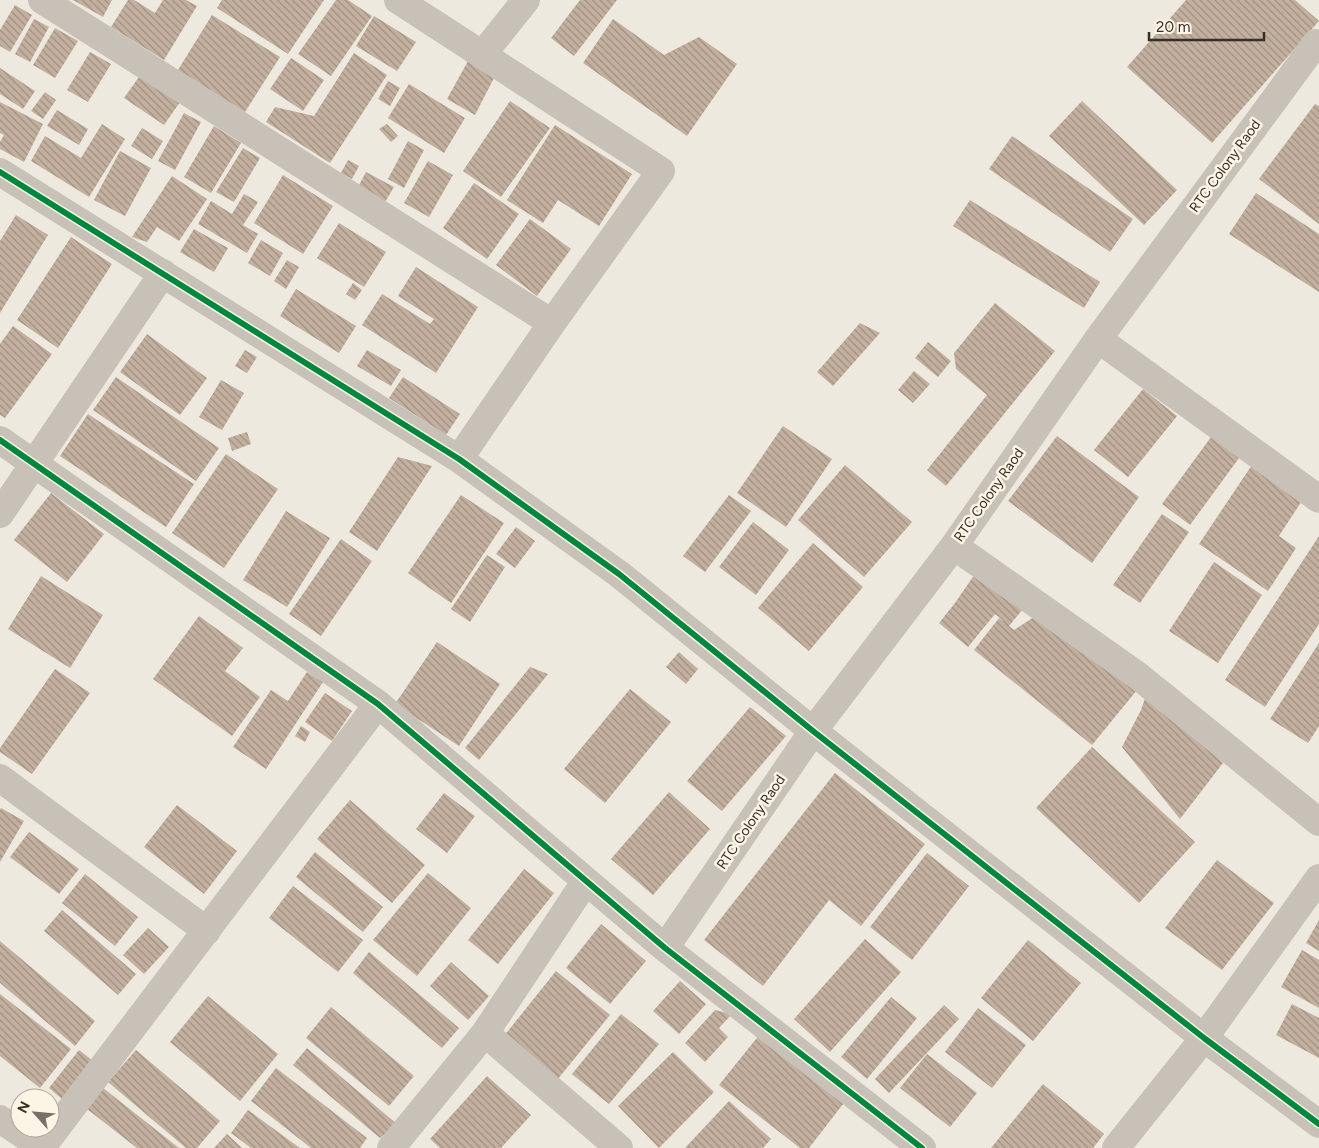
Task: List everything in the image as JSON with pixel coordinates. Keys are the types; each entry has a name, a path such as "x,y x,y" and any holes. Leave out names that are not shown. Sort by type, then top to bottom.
{"street":[{"path":"42,0 552,323"},
{"path":"398,0 661,171 552,323 459,459"},
{"path":"482,55 526,0"},
{"name":"RTC Colony Raod","path":"664,948 813,731 954,546 1098,339 1317,44"},
{"path":"0,172 459,459 619,574 813,731 1204,1038 1319,1124"},
{"path":"0,514 163,273"},
{"path":"1098,339 1319,499"},
{"path":"0,440 378,704 664,948 922,1148"},
{"path":"954,546 1137,675 1319,822"},
{"path":"0,1118 43,1148 378,704"},
{"path":"0,778 207,931"},
{"path":"1116,1148 1204,1038 1319,878"},
{"path":"391,1148 485,1033 585,882"},
{"path":"485,1033 619,1148"}],"building":[{"path":"73,0 112,0 103,17"},
{"path":"128,0 134,0 155,13 163,0 186,0 197,6 164,60 111,27"},
{"path":"222,0 324,0 288,54 217,8"},
{"path":"336,0 348,0 372,16 331,76 298,54"},
{"path":"580,0 617,0 574,56 551,38"},
{"path":"1186,0 1295,0 1319,21 1212,143 1127,67"},
{"path":"15,5 32,15 10,52 0,46 0,30"},
{"path":"212,15 280,57 245,112 178,70"},
{"path":"374,16 416,42 397,71 356,46"},
{"path":"34,19 49,27 30,62 15,54"},
{"path":"613,19 664,55 699,37 737,64 687,136 583,63"},
{"path":"55,28 78,41 55,78 33,65"},
{"path":"90,52 111,64 88,102 67,90"},
{"path":"354,53 387,75 330,163 266,122 275,107 314,116"},
{"path":"291,58 324,80 303,111 270,89"},
{"path":"468,61 495,76 475,115 447,99"},
{"path":"0,68 35,91 23,109 0,94"},
{"path":"141,74 180,102 164,125 124,98"},
{"path":"388,81 400,88 390,106 378,99"},
{"path":"409,84 465,118 444,153 388,118"},
{"path":"45,92 56,100 43,119 31,111"},
{"path":"510,101 550,128 501,197 463,171"},
{"path":"1082,101 1177,190 1144,225 1049,136"},
{"path":"0,102 43,124 24,162 0,149 0,142 4,135 0,133"},
{"path":"1315,104 1319,106 1319,224 1259,179"},
{"path":"57,110 88,129 79,145 47,126"},
{"path":"184,113 201,122 175,170 158,161"},
{"path":"102,124 125,139 89,197 31,161 45,136 81,158"},
{"path":"387,124 398,136 391,142 379,129"},
{"path":"555,125 632,174 599,226 558,200 543,223 507,200"},
{"path":"214,126 241,143 211,193 184,177"},
{"path":"142,128 163,141 152,159 131,146"},
{"path":"1012,136 1133,219 1110,252 989,169"},
{"path":"408,141 424,150 404,188 388,179"},
{"path":"243,148 260,158 234,202 216,192"},
{"path":"120,151 151,168 125,216 94,200"},
{"path":"348,160 359,166 352,179 341,173"},
{"path":"428,161 453,175 429,217 404,203"},
{"path":"366,172 394,187 385,202 358,187"},
{"path":"283,175 333,206 303,254 254,223"},
{"path":"172,176 207,199 179,241 157,227 147,242 132,237"},
{"path":"474,183 519,214 487,259 443,228"},
{"path":"1256,193 1319,234 1319,292 1229,234"},
{"path":"244,194 258,202 243,225 258,234 247,253 198,224 211,201 232,214"},
{"path":"970,200 1100,282 1084,308 953,226"},
{"path":"16,215 48,235 0,313 0,241"},
{"path":"530,219 571,249 537,296 496,265"},
{"path":"339,223 386,252 364,287 317,258"},
{"path":"194,229 228,248 214,272 180,252"},
{"path":"71,237 112,264 58,348 17,320"},
{"path":"261,240 283,253 270,276 248,263"},
{"path":"287,260 299,267 286,289 274,281"},
{"path":"416,267 478,307 436,373 362,325 382,294 430,324 434,319 398,296"},
{"path":"353,283 362,290 355,300 346,294"},
{"path":"296,289 356,326 339,353 280,316"},
{"path":"995,303 1055,351 946,486 927,470 987,395 956,369 954,353"},
{"path":"860,323 880,333 833,386 817,372"},
{"path":"13,326 52,354 5,418 0,415 0,344"},
{"path":"147,334 207,378 180,415 120,372"},
{"path":"928,342 951,361 938,377 915,358"},
{"path":"245,350 257,357 247,373 235,366"},
{"path":"367,350 401,370 391,386 357,366"},
{"path":"914,371 930,384 913,403 898,390"},
{"path":"116,377 219,448 196,481 93,410"},
{"path":"403,377 460,414 446,435 389,398"},
{"path":"221,380 244,393 222,430 199,417"},
{"path":"1143,389 1177,416 1128,477 1094,450"},
{"path":"88,414 194,484 166,527 60,456"},
{"path":"783,426 832,459 786,527 737,493"},
{"path":"247,432 251,444 232,451 228,438"},
{"path":"1214,433 1242,454 1190,525 1162,504"},
{"path":"1057,436 1139,497 1092,563 1008,501"},
{"path":"226,454 278,489 224,568 172,533"},
{"path":"398,457 432,466 377,551 349,532"},
{"path":"1256,459 1307,493 1279,536 1296,548 1268,591 1199,544"},
{"path":"845,465 912,522 864,577 798,520"},
{"path":"51,493 104,534 67,582 14,540"},
{"path":"461,495 504,523 451,603 408,573"},
{"path":"729,495 751,511 705,572 683,556"},
{"path":"286,511 330,538 287,607 243,580"},
{"path":"1162,514 1189,532 1140,603 1113,585"},
{"path":"753,522 789,550 756,595 719,567"},
{"path":"516,527 535,541 515,568 496,554"},
{"path":"1319,536 1319,624 1265,707 1225,680"},
{"path":"341,539 372,561 321,636 289,614"},
{"path":"813,543 863,587 809,651 758,608"},
{"path":"487,555 505,567 470,622 451,609"},
{"path":"1214,562 1262,595 1218,663 1169,631"},
{"path":"977,571 1028,603 1009,626 1014,630 1034,617 1142,684 1092,745 974,650 999,618 1005,622 995,614 968,647 939,623"},
{"path":"41,576 103,615 70,668 8,629"},
{"path":"199,616 243,648 225,671 260,697 232,736 153,679"},
{"path":"437,642 500,684 459,746 395,704"},
{"path":"1319,643 1319,726 1308,743 1270,719"},
{"path":"679,652 698,669 686,684 666,667"},
{"path":"530,667 548,674 479,760 465,748"},
{"path":"55,669 90,693 32,774 0,752 0,748"},
{"path":"307,672 323,682 266,769 233,747 271,690 288,701"},
{"path":"630,689 671,722 605,803 564,769"},
{"path":"1148,689 1223,763 1180,819 1122,747 1141,710"},
{"path":"325,693 352,711 332,741 305,722"},
{"path":"750,707 786,736 722,811 687,781"},
{"path":"301,726 310,732 305,742 295,736"},
{"path":"1092,747 1195,842 1139,903 1036,808"},
{"path":"835,773 925,844 861,926 829,900 763,986 704,940"},
{"path":"669,792 710,829 653,895 611,859"},
{"path":"444,793 475,816 447,853 416,829"},
{"path":"350,800 425,865 392,903 317,839"},
{"path":"177,805 237,851 204,894 144,847"},
{"path":"1,808 24,821 0,862 0,810"},
{"path":"29,832 79,869 59,894 10,857"},
{"path":"315,852 383,907 363,932 296,877"},
{"path":"927,853 969,886 912,960 870,927"},
{"path":"1217,860 1274,903 1222,970 1165,928"},
{"path":"524,869 554,893 498,964 468,940"},
{"path":"428,873 471,908 417,976 373,940"},
{"path":"85,874 138,917 115,946 62,903"},
{"path":"293,886 363,940 338,972 269,918"},
{"path":"62,910 136,974 118,995 44,931"},
{"path":"1319,920 1319,951 1306,943"},
{"path":"601,924 646,961 610,1004 566,968"},
{"path":"148,928 169,947 144,974 123,955"},
{"path":"865,939 901,972 830,1052 794,1019"},
{"path":"1028,940 1081,983 1033,1041 981,998"},
{"path":"0,941 95,1021 75,1046 0,983"},
{"path":"1302,950 1319,960 1319,1008 1281,987"},
{"path":"369,952 459,1028 442,1048 353,973"},
{"path":"451,962 489,996 468,1020 430,986"},
{"path":"556,971 610,1015 557,1080 504,1036"},
{"path":"680,981 706,1004 679,1034 653,1011"},
{"path":"0,994 71,1049 40,1088 0,1056"},
{"path":"208,996 278,1054 240,1101 170,1042"},
{"path":"891,997 917,1018 867,1079 841,1057"},
{"path":"1292,1004 1319,1018 1319,1058 1276,1035"},
{"path":"944,1005 959,1019 889,1093 875,1079"},
{"path":"331,1007 414,1076 389,1106 306,1038"},
{"path":"978,1008 1026,1045 992,1088 945,1052"},
{"path":"715,1010 732,1014 719,1028 728,1037 705,1062 685,1043"},
{"path":"621,1014 659,1044 609,1104 572,1074"},
{"path":"772,1019 857,1086 809,1148 800,1148 719,1085"},
{"path":"307,1048 398,1125 380,1138 293,1065"},
{"path":"79,1050 93,1061 62,1099 60,1097 60,1088 49,1088"},
{"path":"136,1050 220,1121 197,1148 186,1148 108,1082"},
{"path":"673,1052 714,1092 659,1148 618,1106"},
{"path":"927,1054 977,1093 950,1127 900,1088"},
{"path":"276,1068 367,1138 360,1148 311,1148 251,1101"},
{"path":"487,1076 531,1115 501,1148 440,1148 430,1139"},
{"path":"1043,1084 1104,1134 1093,1148 991,1148"},
{"path":"103,1088 179,1148 137,1148 87,1109"},
{"path":"729,1101 771,1139 763,1148 685,1148"},
{"path":"248,1110 300,1148 251,1148 231,1133"},
{"path":"227,1134 242,1148 214,1148"}],"cycle path":[{"path":"0,172 459,459 619,574 813,731 1204,1038 1319,1124"},
{"path":"0,440 378,704 665,948 922,1148"}]}
